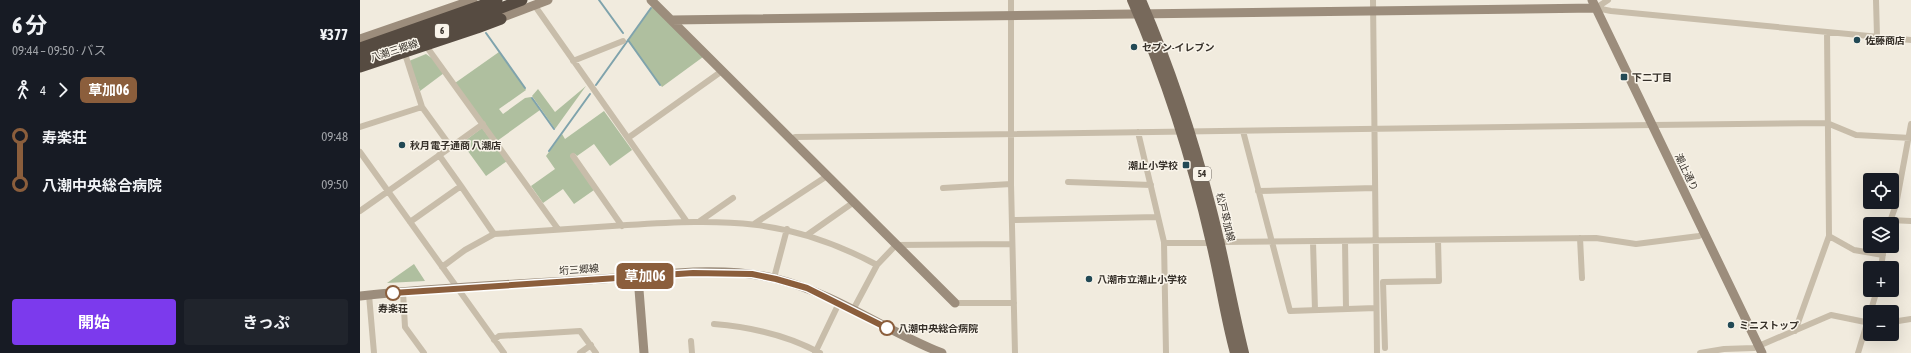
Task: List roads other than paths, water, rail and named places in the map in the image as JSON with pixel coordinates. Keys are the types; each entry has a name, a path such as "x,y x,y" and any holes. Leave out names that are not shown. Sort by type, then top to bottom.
{"highway":[{"name":"6","path":"360,48 471,2 497,0"},
{"name":"6","path":"360,58 436,33 522,0"},
{"path":"360,40 455,10 471,2"},
{"path":"360,67 500,19"}],"main road":[{"name":"松戸草加線","path":"1132,0 1142,14"},
{"name":"松戸草加線","path":"1141,0 1142,14 1154,53 1185,132 1216,243 1244,353"},
{"name":"松戸草加線","path":"1216,243 1235,353"}],"street":[{"name":"八潮三郷線","path":"360,63 500,19 548,0"},
{"path":"651,0 955,303 1014,303"},
{"path":"1011,0 1010,134 1015,353"},
{"path":"1373,0 1375,241 1378,353"},
{"path":"671,20 1373,12 1594,4 1608,0"},
{"path":"1876,0 1877,36"},
{"path":"360,40 471,2"},
{"path":"1594,4 1611,11 1911,40"},
{"name":"潮止通り","path":"1594,4 1760,350"},
{"path":"535,6 687,222"},
{"name":"八潮三郷線","path":"360,72 429,50 485,29 500,19"},
{"path":"1795,331 1829,236 1827,32"},
{"path":"573,60 623,41"},
{"path":"429,50 558,229"},
{"path":"406,57 422,107 450,146"},
{"path":"628,138 722,71"},
{"path":"360,127 422,107"},
{"path":"791,140 795,136 1243,132 1827,123 1856,135 1909,138"},
{"path":"360,211 483,124"},
{"path":"1899,190 1911,124"},
{"path":"1138,132 1164,243 1166,353"},
{"path":"1243,132 1290,311 1376,308"},
{"path":"360,152 504,353"},
{"path":"439,155 494,234"},
{"path":"573,156 622,226"},
{"path":"754,224 828,176"},
{"path":"1068,182 1151,185"},
{"path":"943,188 1011,184"},
{"path":"410,222 460,186"},
{"path":"1258,191 1375,188"},
{"path":"700,221 733,198"},
{"path":"807,235 854,202"},
{"path":"1012,220 1158,217"},
{"path":"442,267 465,250 494,234 700,221 754,224 787,229 854,253 877,265"},
{"path":"1899,222 1911,221"},
{"path":"774,278 787,229"},
{"path":"1164,243 1596,238 1636,244 1699,236 1704,233"},
{"path":"1829,236 1854,250 1883,255 1882,261"},
{"path":"1580,238 1582,278"},
{"path":"1376,282 1439,281 1438,240"},
{"path":"1345,241 1346,309"},
{"path":"1313,242 1315,310"},
{"path":"853,310 877,265 896,245 1012,244"},
{"name":"垳三郷線","path":"363,295 638,276 724,272 752,274 797,284 839,303 909,339 942,353"},
{"path":"638,276 644,353"},
{"path":"1384,282 1385,348"},
{"path":"403,292 405,327 424,353"},
{"path":"363,295 374,353"},
{"path":"714,324 763,331 784,337 817,352 839,303"},
{"path":"1700,353 1760,350 1795,331 1831,315 1863,322"},
{"path":"1899,321 1911,319"},
{"path":"494,340 499,336 580,331 596,353"},
{"path":"1858,353 1863,338"},
{"path":"692,341 692,353"},
{"path":"580,353 591,345"}],"waterway":[{"path":"599,0 623,33"},
{"path":"596,85 651,8"},
{"path":"486,33 525,88"},
{"path":"628,40 660,85"},
{"path":"549,151 590,94"},
{"path":"532,98 554,129"}],"place":[{"name":"佐藤商店","path":"1857,40"},
{"name":"セブン-イレブン","path":"1134,47"},
{"name":"下二丁目","path":"1624,77"},
{"name":"秋月電子通商 八潮店","path":"402,145"},
{"name":"潮止小学校","path":"1186,165"},
{"name":"八潮市立潮止小学校","path":"1089,279"},
{"name":"寿楽荘","path":"393,293"},
{"name":"ミニストップ","path":"1731,325"},
{"name":"八潮中央総合病院","path":"887,328"}]}
